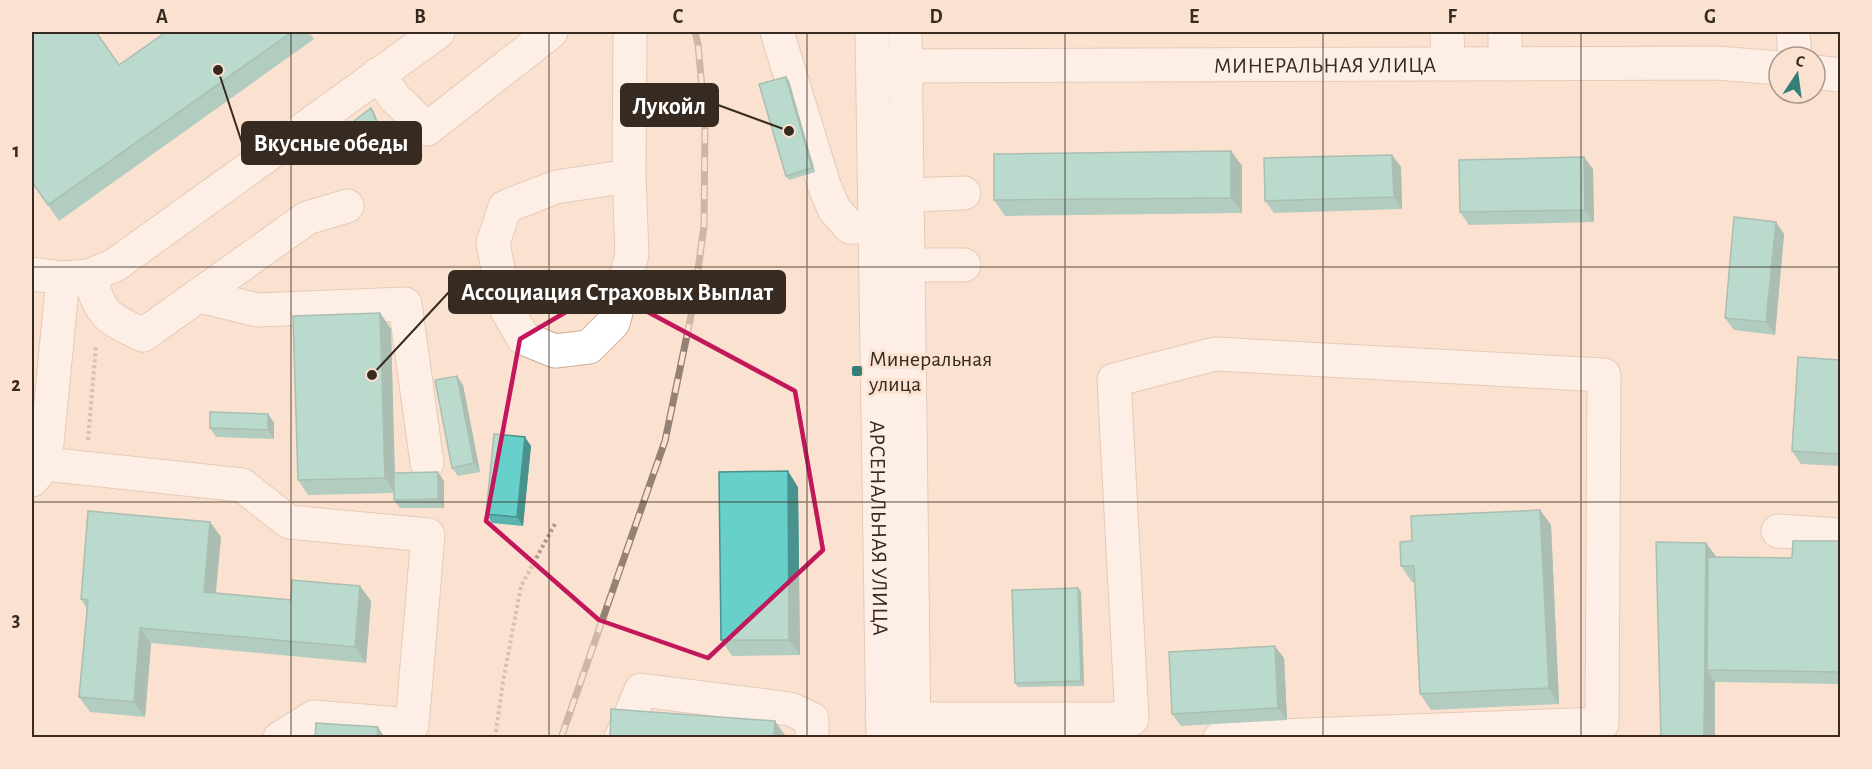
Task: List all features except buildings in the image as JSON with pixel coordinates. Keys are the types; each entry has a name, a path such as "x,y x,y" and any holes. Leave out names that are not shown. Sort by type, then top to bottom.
{"street":[{"path":"378,75 395,98 428,129 551,32"},
{"path":"629,176 556,188 505,207 493,243 506,308 523,338 555,351 589,347 613,323 632,255 629,176 630,32"},
{"path":"777,32 824,185 834,209 850,227 875,227"},
{"name":"АРСЕНАЛЬНАЯ УЛИЦА","path":"872,32 875,266 898,728"},
{"name":"АРСЕНАЛЬНАЯ УЛИЦА","path":"898,728 908,265 905,32"},
{"path":"1448,32 1448,64"},
{"path":"1505,32 1505,64"},
{"path":"71,284 115,265 378,75 416,38"},
{"name":"МИНЕРАЛЬНАЯ УЛИЦА","path":"872,66 1718,63 1767,67"},
{"path":"907,195 964,193"},
{"path":"71,284 110,319 143,335 200,297 307,218 347,206"},
{"path":"875,266 964,265"},
{"path":"71,284 38,472 86,468 242,485 289,522 428,535 412,725 314,717 280,738"},
{"path":"200,297 257,310 405,304 428,463"},
{"path":"898,728 1132,728 1114,380 1215,354 1604,375 1602,724 1220,738"},
{"path":"1778,531 1840,535"},
{"path":"621,738 641,690 790,709 812,718 813,738"}],"path":[{"path":"71,284 86,468"},
{"path":"495,738 521,586 556,522"}],"highlighted area":[{"path":"605,289 795,391 823,550 708,658 599,620 486,521 520,339"}],"railway":[{"path":"561,738 665,441 693,306 704,226 705,121 695,32"}],"place":[{"name":"Вкусные обеды","path":"218,70"},
{"name":"Лукойл","path":"789,131"},
{"name":"Минеральная улица","path":"857,371"},
{"name":"Ассоциация Страховых Выплат","path":"372,375"}]}
